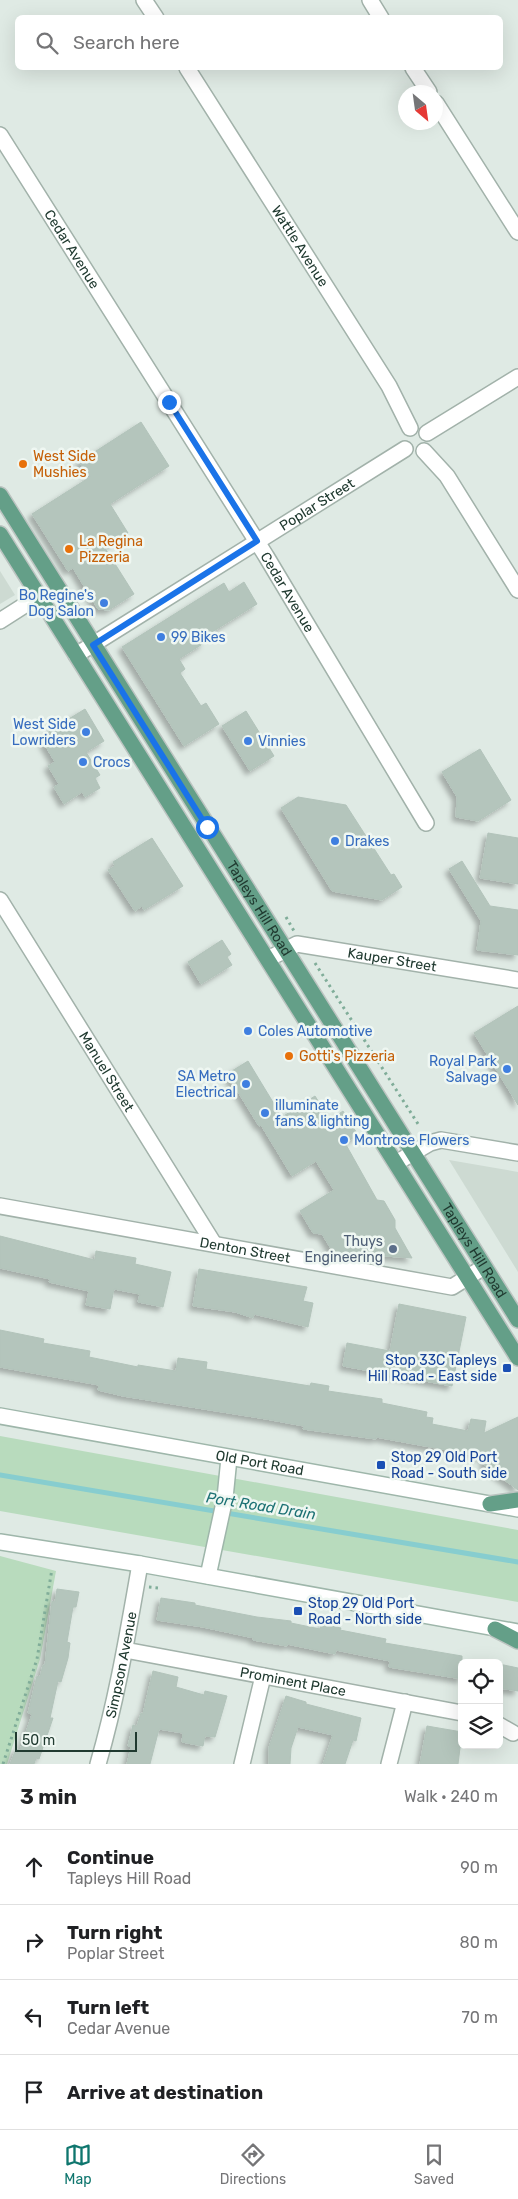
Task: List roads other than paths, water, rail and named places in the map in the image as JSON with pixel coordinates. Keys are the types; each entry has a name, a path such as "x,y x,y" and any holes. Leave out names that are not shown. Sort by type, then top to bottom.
{"main road":[{"name":"Tapleys Hill Road","path":"0,495 412,1154 518,1320"},
{"name":"Tapleys Hill Road","path":"0,534 518,1358"},
{"path":"490,1504 518,1500"},
{"path":"494,1629 518,1641"}],"street":[{"path":"144,0 154,15"},
{"path":"370,0 379,15"},
{"name":"Wattle Avenue","path":"188,70 389,386 410,428"},
{"path":"414,70 424,85"},
{"path":"443,114 518,232"},
{"name":"Cedar Avenue","path":"0,135 257,541 426,823"},
{"path":"427,433 518,377"},
{"path":"418,427 427,433 429,443 424,451 412,453 406,449 403,437 410,428 418,427"},
{"name":"Poplar Street","path":"76,655 406,449"},
{"path":"424,451 447,476 518,590"},
{"path":"0,621 39,596"},
{"name":"Manuel Street","path":"0,900 214,1244"},
{"name":"Kauper Street","path":"268,959 285,949 297,944 303,944 518,980"},
{"path":"396,1163 430,1143 441,1140 518,1153"},
{"name":"Denton Street","path":"0,1206 452,1287 484,1267"},
{"name":"Old Port Road","path":"0,1416 518,1509"},
{"path":"208,1576 219,1533 225,1498 228,1458"},
{"path":"0,1542 140,1564 518,1632"},
{"name":"Simpson Avenue","path":"98,1764 109,1727 140,1564"},
{"name":"Prominent Place","path":"125,1650 458,1712"},
{"path":"242,1764 263,1676"},
{"path":"389,1764 405,1702"},
{"path":"503,1727 513,1733"}],"waterway":[{"name":"Port Road Drain","path":"0,1475 518,1562"}],"place":[{"name":"West Side Mushies","path":"23,464"},
{"name":"La Regina Pizzeria","path":"69,549"},
{"name":"Bo Regine's Dog Salon","path":"104,603"},
{"name":"99 Bikes","path":"161,637"},
{"name":"West Side Lowriders","path":"86,732"},
{"name":"Vinnies","path":"248,741"},
{"name":"Crocs","path":"83,762"},
{"name":"Drakes","path":"335,841"},
{"name":"Coles Automotive","path":"248,1031"},
{"name":"Gotti's Pizzeria","path":"289,1056"},
{"name":"Royal Park Salvage","path":"507,1069"},
{"name":"SA Metro Electrical","path":"246,1084"},
{"name":"illuminate fans & lighting","path":"265,1113"},
{"name":"Montrose Flowers","path":"344,1140"},
{"name":"Thuys Engineering","path":"393,1249"},
{"name":"Stop 33C Tapleys Hill Road - East side","path":"507,1368"},
{"name":"Stop 29 Old Port Road - South side","path":"381,1465"},
{"name":"Stop 29 Old Port Road - North side","path":"298,1611"}]}
